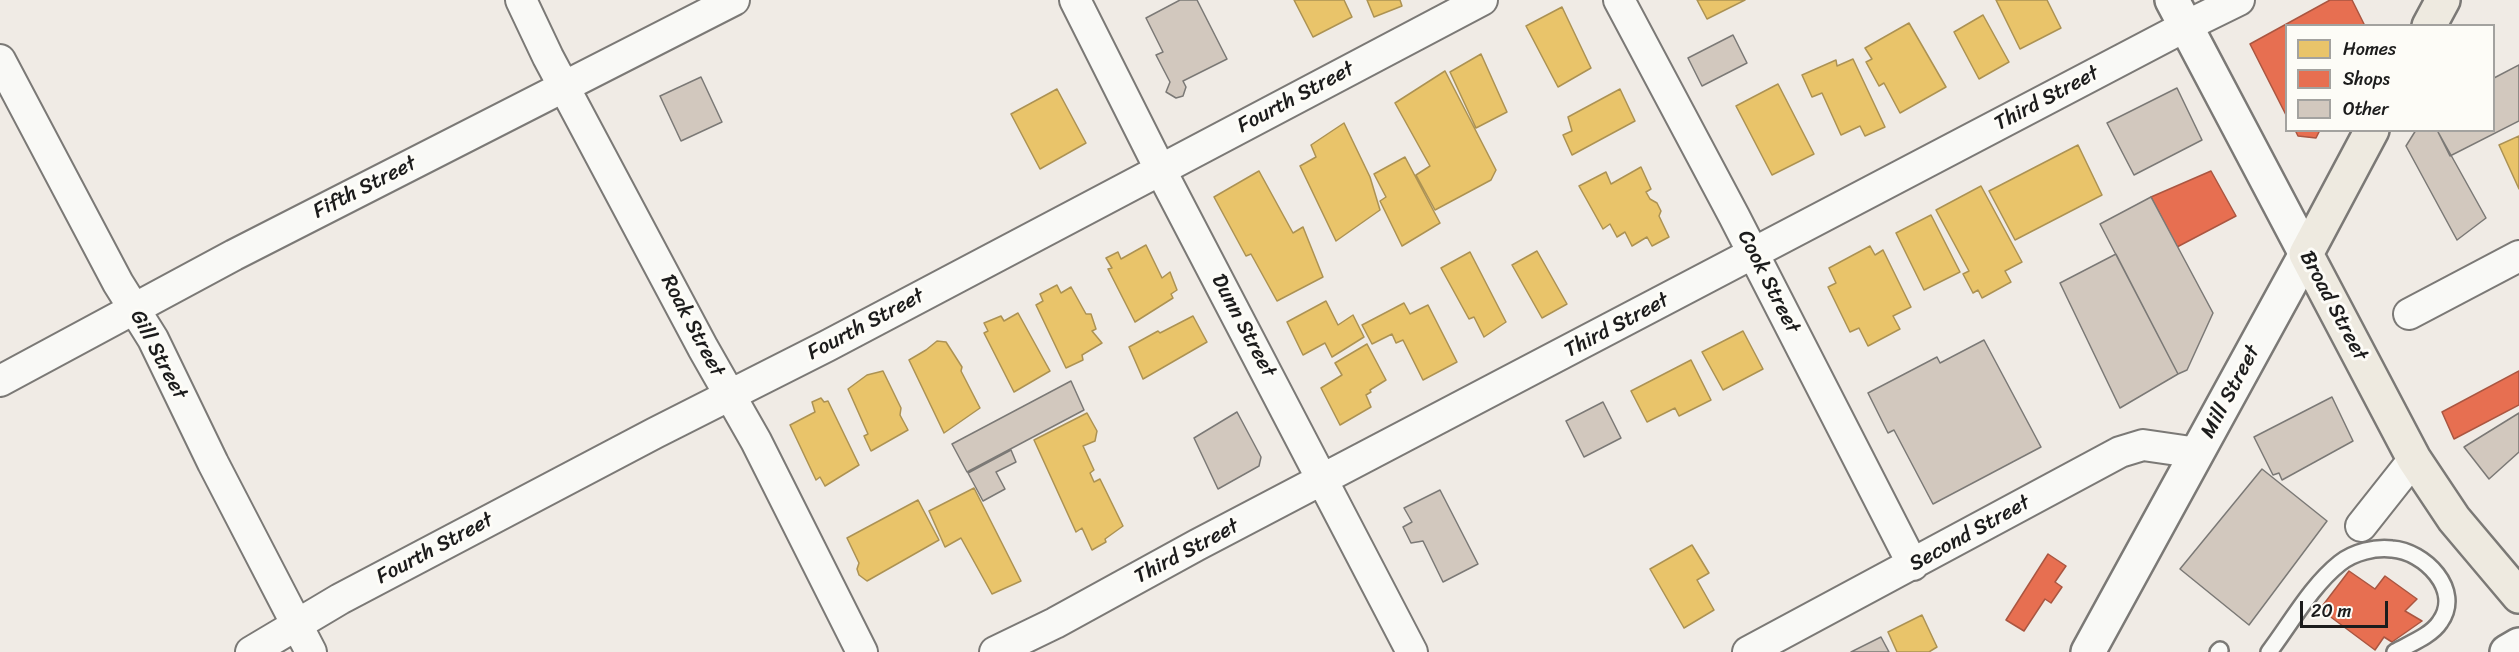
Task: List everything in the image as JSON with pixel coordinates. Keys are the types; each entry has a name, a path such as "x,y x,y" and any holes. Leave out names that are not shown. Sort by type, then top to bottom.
{"main road":[{"path":"2430,24 2443,0"},
{"name":"Broad Street","path":"2179,13 2414,459 2454,519 2519,596"},
{"name":"Mill Street","path":"2088,652 2371,132"},
{"path":"2506,652 2519,645"}],"street":[{"name":"Roak Street","path":"521,0 702,348 730,395 820,564 862,652"},
{"name":"Fifth Street","path":"0,381 234,255 734,0"},
{"name":"Dunn Street","path":"1075,0 1160,169 1412,652"},
{"name":"Fourth Street","path":"251,652 340,599 827,346 1482,0"},
{"name":"Cook Street","path":"1618,0 1753,254 1913,565"},
{"name":"Third Street","path":"995,652 1055,623 1197,545 1753,254 2179,13 2239,0"},
{"name":"Gill Street","path":"0,60 118,283 153,339 213,463 311,652"},
{"path":"2409,314 2519,256"},
{"name":"Second Street","path":"1748,652 2120,452 2143,445 2198,453"},
{"path":"2361,526 2414,459"}],"lane":[{"path":"2269,652 2323,579 2342,562 2368,550 2394,549 2422,560 2443,582 2448,602 2440,623 2420,639 2395,652"}],"building: Homes":[{"path":"1294,0 1344,0 1352,17 1313,37"},
{"path":"1367,0 1400,0 1402,6 1374,17"},
{"path":"1697,0 1745,0 1707,19"},
{"path":"1996,0 2047,0 2061,28 2020,49"},
{"path":"1562,7 1591,68 1558,87 1526,26"},
{"path":"1983,15 2009,62 1979,79 1954,32"},
{"path":"1909,23 1946,87 1900,113 1884,83 1879,86 1866,62 1872,59 1865,48"},
{"path":"1481,54 1507,112 1476,128 1450,72"},
{"path":"1853,59 1885,127 1865,136 1860,126 1841,135 1822,93 1812,97 1802,75 1836,60 1837,66"},
{"path":"1445,71 1496,170 1491,180 1435,210 1416,175 1430,166 1395,103"},
{"path":"1778,84 1814,154 1772,175 1736,106"},
{"path":"1057,89 1086,143 1040,169 1011,114"},
{"path":"1620,89 1635,121 1572,155 1563,135 1572,131 1568,117"},
{"path":"1344,123 1370,177 1380,210 1336,241 1300,166 1316,157 1311,145"},
{"path":"2519,136 2519,189 2499,145"},
{"path":"2078,145 2102,195 2015,240 1989,191"},
{"path":"1405,157 1440,223 1402,246 1380,201 1386,197 1374,174"},
{"path":"1641,167 1651,189 1646,192 1650,199 1657,203 1661,211 1659,216 1669,237 1652,246 1647,237 1632,246 1625,232 1617,237 1610,224 1603,229 1579,186 1606,172 1611,184"},
{"path":"1259,171 1293,233 1303,227 1323,277 1277,301 1251,254 1246,256 1214,197"},
{"path":"1981,186 2022,262 2005,271 2011,282 1982,298 1978,290 1973,293 1963,274 1969,271 1936,210"},
{"path":"1931,215 1960,272 1924,290 1896,233"},
{"path":"1146,245 1162,278 1170,272 1177,290 1171,294 1173,298 1135,322 1108,269 1112,268 1106,258 1118,252 1121,259"},
{"path":"1870,246 1875,255 1883,250 1911,307 1893,316 1900,329 1868,346 1859,328 1850,332 1828,287 1836,283 1829,268"},
{"path":"1537,251 1567,304 1542,318 1512,265"},
{"path":"1470,252 1506,322 1484,337 1474,317 1469,319 1441,268"},
{"path":"1057,285 1061,293 1071,287 1086,314 1091,314 1096,329 1092,331 1102,343 1082,355 1083,360 1066,368 1036,305 1043,301 1040,294"},
{"path":"1326,301 1338,325 1353,315 1364,337 1332,357 1325,343 1303,355 1287,322"},
{"path":"1404,303 1410,314 1428,305 1457,362 1423,380 1403,340 1396,343 1392,334 1372,344 1362,325"},
{"path":"1018,313 1050,371 1014,392 984,333 988,331 984,323 1001,316 1004,321"},
{"path":"1193,316 1207,342 1143,379 1129,347"},
{"path":"1743,331 1763,369 1723,390 1702,352"},
{"path":"937,341 946,342 962,367 961,371 980,408 944,433 909,360"},
{"path":"1367,344 1386,380 1366,395 1371,407 1340,425 1321,388 1342,375 1335,363"},
{"path":"1691,360 1711,400 1679,416 1675,408 1647,422 1631,391"},
{"path":"883,371 901,408 900,415 908,430 871,451 864,436 868,434 848,389 867,375"},
{"path":"821,398 824,402 828,401 859,465 825,486 820,477 816,480 790,425 815,412 812,402"},
{"path":"1087,413 1097,431 1095,441 1083,446 1094,470 1090,473 1094,482 1100,479 1123,526 1105,539 1106,542 1092,550 1082,528 1076,532 1034,440"},
{"path":"974,488 1021,581 992,594 961,538 945,547 929,511"},
{"path":"918,500 939,540 867,581 859,575 857,569 859,563 847,538"},
{"path":"1692,545 1709,573 1697,580 1714,610 1684,628 1650,569"},
{"path":"1922,615 1937,647 1929,652 1897,652 1888,632"}],"building: Shops":[{"path":"2330,0 2352,0 2364,24 2286,24"},
{"path":"2285,25 2285,113 2250,44"},
{"path":"2296,132 2319,132 2316,138 2298,136"},
{"path":"2211,171 2236,216 2177,247 2151,197"},
{"path":"2519,371 2519,405 2454,439 2442,412"},
{"path":"2048,554 2066,566 2055,582 2062,587 2051,603 2045,599 2024,631 2006,620"},
{"path":"2349,571 2375,589 2385,576 2417,599 2405,611 2422,621 2392,642 2384,637 2375,650 2320,609"}],"building: Other":[{"path":"1180,0 1197,0 1227,59 1183,81 1186,87 1183,96 1176,98 1166,92 1170,82 1156,55 1163,52 1146,18"},
{"path":"1733,35 1747,63 1702,86 1688,58"},
{"path":"2519,65 2519,121 2450,156 2438,132 2495,132 2495,77"},
{"path":"701,77 722,122 681,141 660,96"},
{"path":"2177,88 2202,140 2134,175 2107,123"},
{"path":"2415,132 2438,132 2486,218 2457,240 2406,146"},
{"path":"2151,197 2213,313 2187,370 2178,374 2100,224"},
{"path":"2116,254 2178,374 2120,408 2060,283"},
{"path":"1984,340 2041,447 1933,504 1894,430 1888,433 1868,393 1937,357 1940,363"},
{"path":"1071,381 1084,410 967,472 952,444"},
{"path":"2332,397 2353,441 2282,480 2279,473 2273,475 2254,437"},
{"path":"1603,402 1621,438 1584,457 1566,421"},
{"path":"1237,412 1261,457 1259,466 1218,489 1194,438"},
{"path":"2519,413 2519,452 2489,479 2464,447"},
{"path":"1011,450 1016,462 996,472 1005,489 983,501 968,473"},
{"path":"2262,469 2327,521 2249,625 2180,569"},
{"path":"1440,490 1478,564 1443,582 1423,541 1411,543 1403,527 1412,522 1404,508"},
{"path":"1881,637 1889,652 1851,652"}]}
